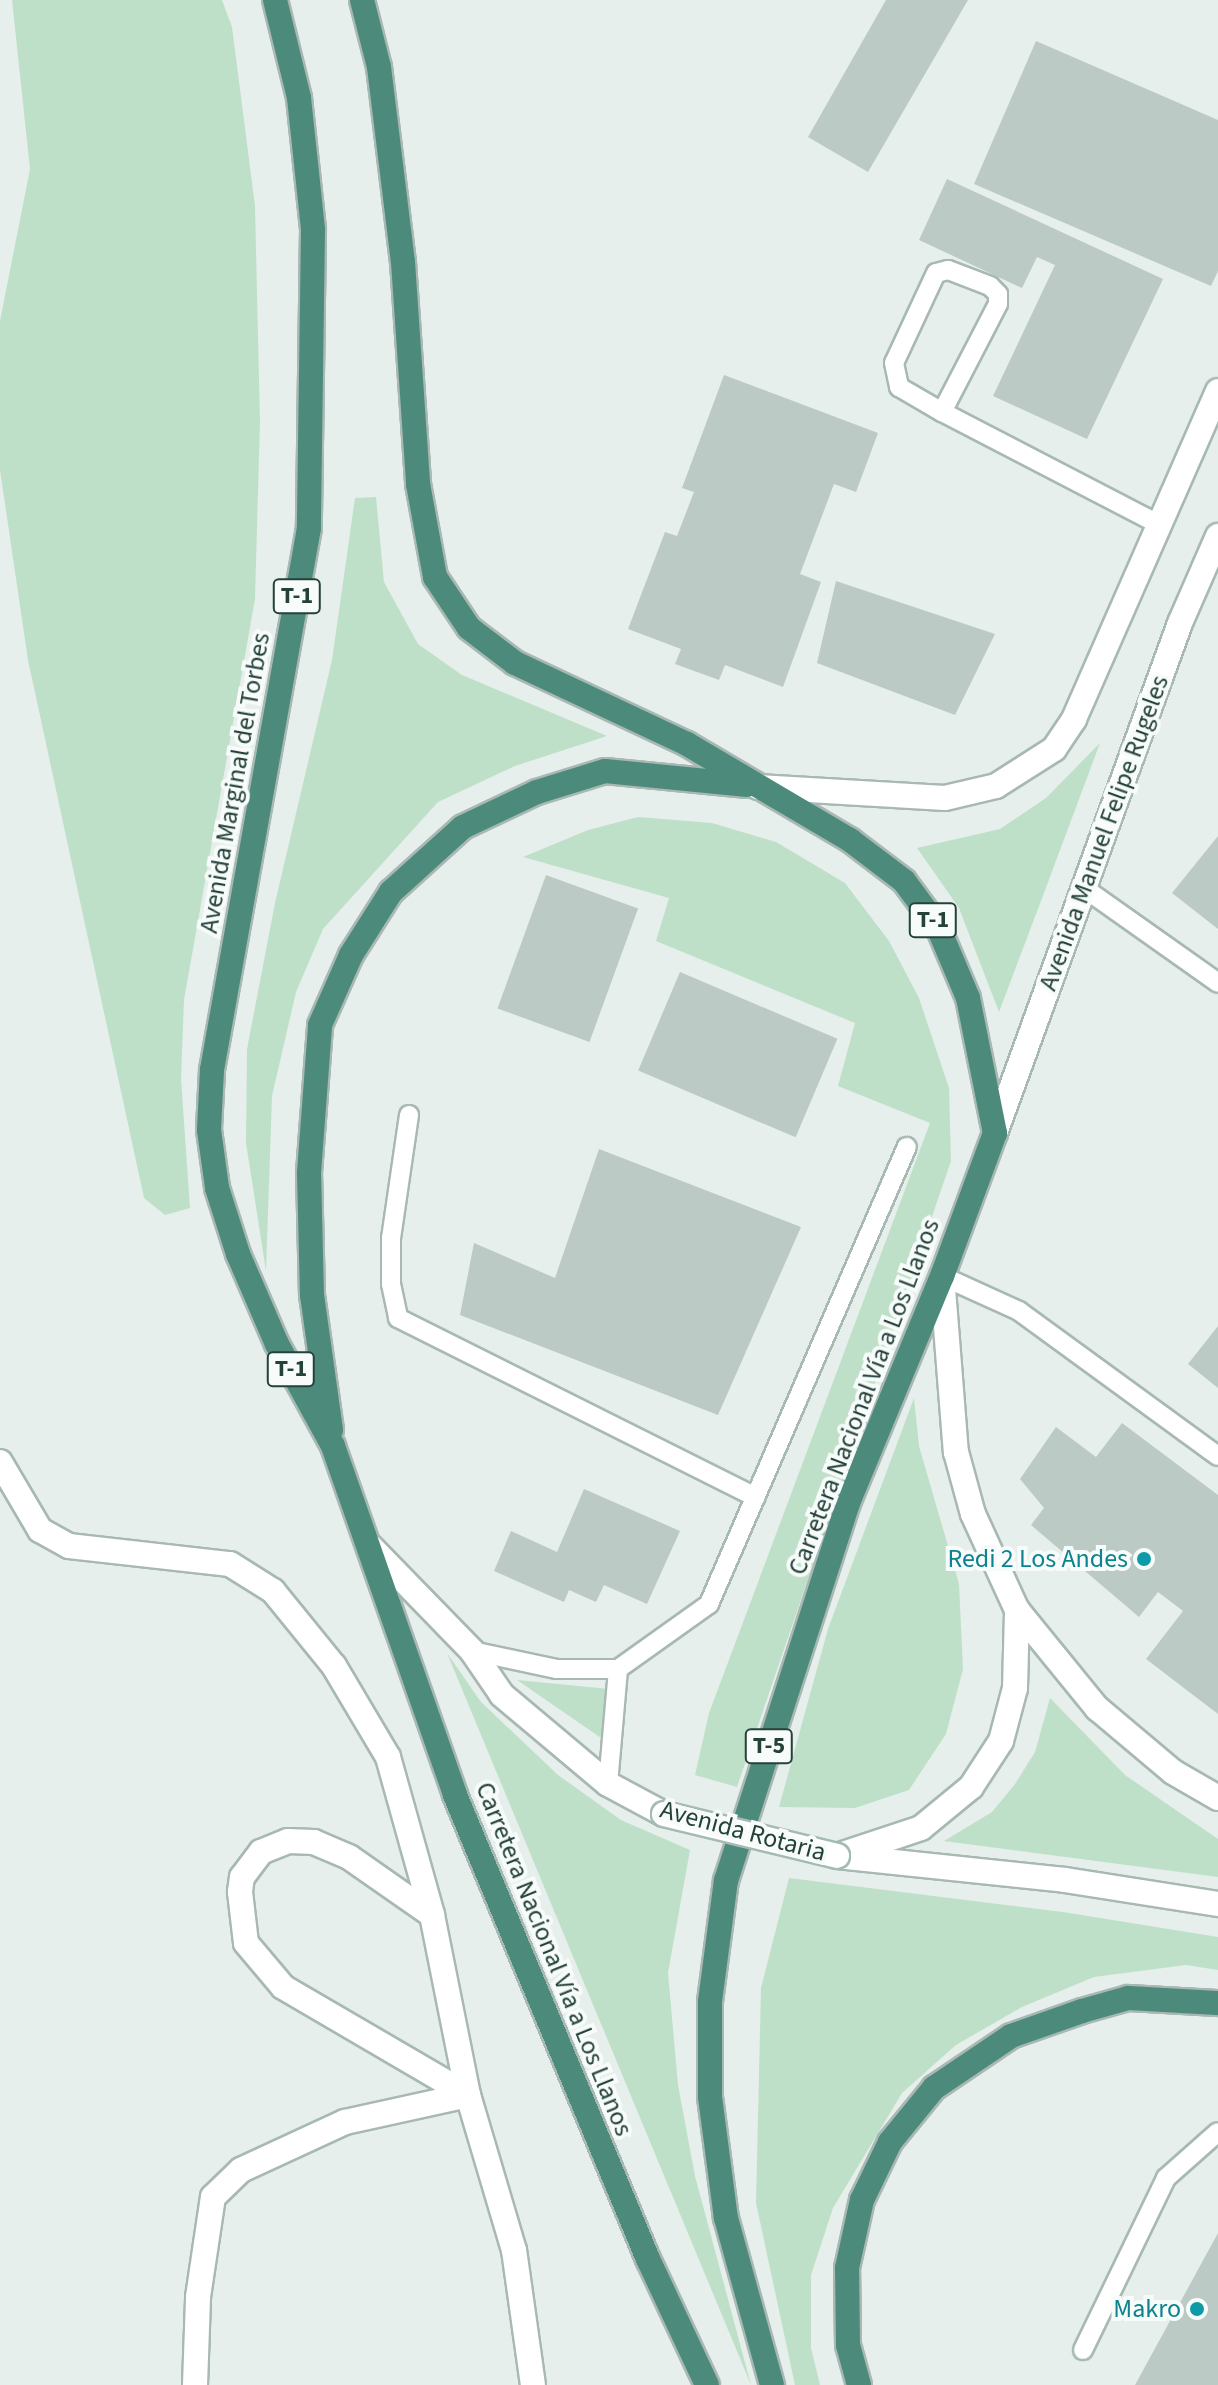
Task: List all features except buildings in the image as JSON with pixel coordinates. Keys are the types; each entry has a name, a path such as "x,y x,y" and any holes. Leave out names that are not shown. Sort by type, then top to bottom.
{"highway":[{"name":"Avenida Marginal del Torbes","path":"275,0 299,98 313,230 309,528 212,1070 209,1130 217,1188 238,1254 277,1344 333,1446 371,1547"},
{"name":"T-1","path":"362,0 379,67 396,202 418,484 435,577 469,628 515,663 687,744 850,840 904,881 938,927 968,998 995,1133"},
{"path":"333,1446 312,1280 309,1173 320,1025 351,955 391,892 463,827 537,792 605,771 758,787"},
{"name":"Carretera Nacional Vía a Los Llanos","path":"772,2385 726,2218 710,2097 710,2002 726,1880 848,1503 942,1276 995,1133"},
{"name":"Carretera Nacional Vía a Los Llanos","path":"371,1547 455,1795 648,2259 707,2385"},
{"path":"859,2385 848,2345 847,2268 862,2200 890,2142 934,2088 1011,2036 1082,2011 1128,1998 1218,2003"}],"street":[{"path":"758,787 945,798 996,786 1025,771 1054,749 1074,719 1156,523 1218,391"},
{"name":"Avenida Manuel Felipe Rugeles","path":"995,1133 1180,623 1218,536"},
{"path":"942,1276 956,1452 973,1514 1017,1610 1097,1708 1173,1772 1218,1798"},
{"path":"0,1462 40,1530 69,1546 230,1564 273,1591 334,1666 388,1757 432,1915 468,2095 514,2250 533,2385"},
{"name":"Avenida Rotaria","path":"371,1547 472,1651 502,1695 608,1784 664,1814 837,1856 1065,1880 1218,1904"},
{"path":"837,1856 921,1828 971,1787 1001,1741 1015,1688 1017,1610"},
{"path":"432,1915 362,1865 314,1842 275,1845 261,1852 242,1877 238,1911 246,1943 283,1987 468,2095"},
{"path":"195,2385 198,2297 213,2197 241,2170 345,2122 468,2095"}],"lane":[{"path":"942,412 998,304 998,294 990,286 948,270 936,273 894,363 899,387 942,412 1156,523"},
{"path":"1084,888 1218,983"},
{"path":"409,1115 391,1238 391,1284 398,1318 756,1497"},
{"path":"472,1651 557,1669 618,1669 709,1604 907,1147"},
{"path":"942,1276 1019,1311 1218,1456"},
{"path":"608,1784 618,1669"},
{"path":"1083,2350 1166,2178 1218,2132"}],"green space":[{"path":"12,0 222,0 232,27 255,206 260,421 255,599 184,1000 181,1079 190,1208 165,1215 144,1198 28,660 0,470 0,321 30,169"},
{"path":"376,497 384,582 418,644 462,675 607,736 515,766 438,802 323,929 296,992 272,1096 266,1271 246,1143 247,1049 275,903 332,660 355,498"},
{"path":"1100,743 999,1012 959,908 917,848 1000,829 1046,798"},
{"path":"638,817 712,823 776,842 845,883 889,941 919,998 949,1088 951,1161 737,1787 695,1775 709,1713 930,1123 838,1086 855,1023 656,941 669,898 523,857 588,830"},
{"path":"914,1398 919,1446 959,1584 963,1669 946,1734 909,1790 855,1808 779,1807 828,1629"},
{"path":"447,1653 481,1702 558,1775 621,1820 690,1850 668,1973 678,2085 695,2176 751,2385"},
{"path":"517,1680 609,1689 604,1740"},
{"path":"1050,1698 1125,1775 1218,1839 1218,1877 944,1841 992,1812 1015,1784 1035,1752"},
{"path":"789,1878 1063,1912 1218,1937 1218,1970 1186,1965 1094,1977 1022,2007 956,2045 902,2093 833,2208 811,2275 811,2348 820,2385 795,2385 756,2203 761,1988"}],"place":[{"name":"Redi 2 Los Andes","path":"1144,1559"},
{"name":"Makro","path":"1197,2309"}]}
